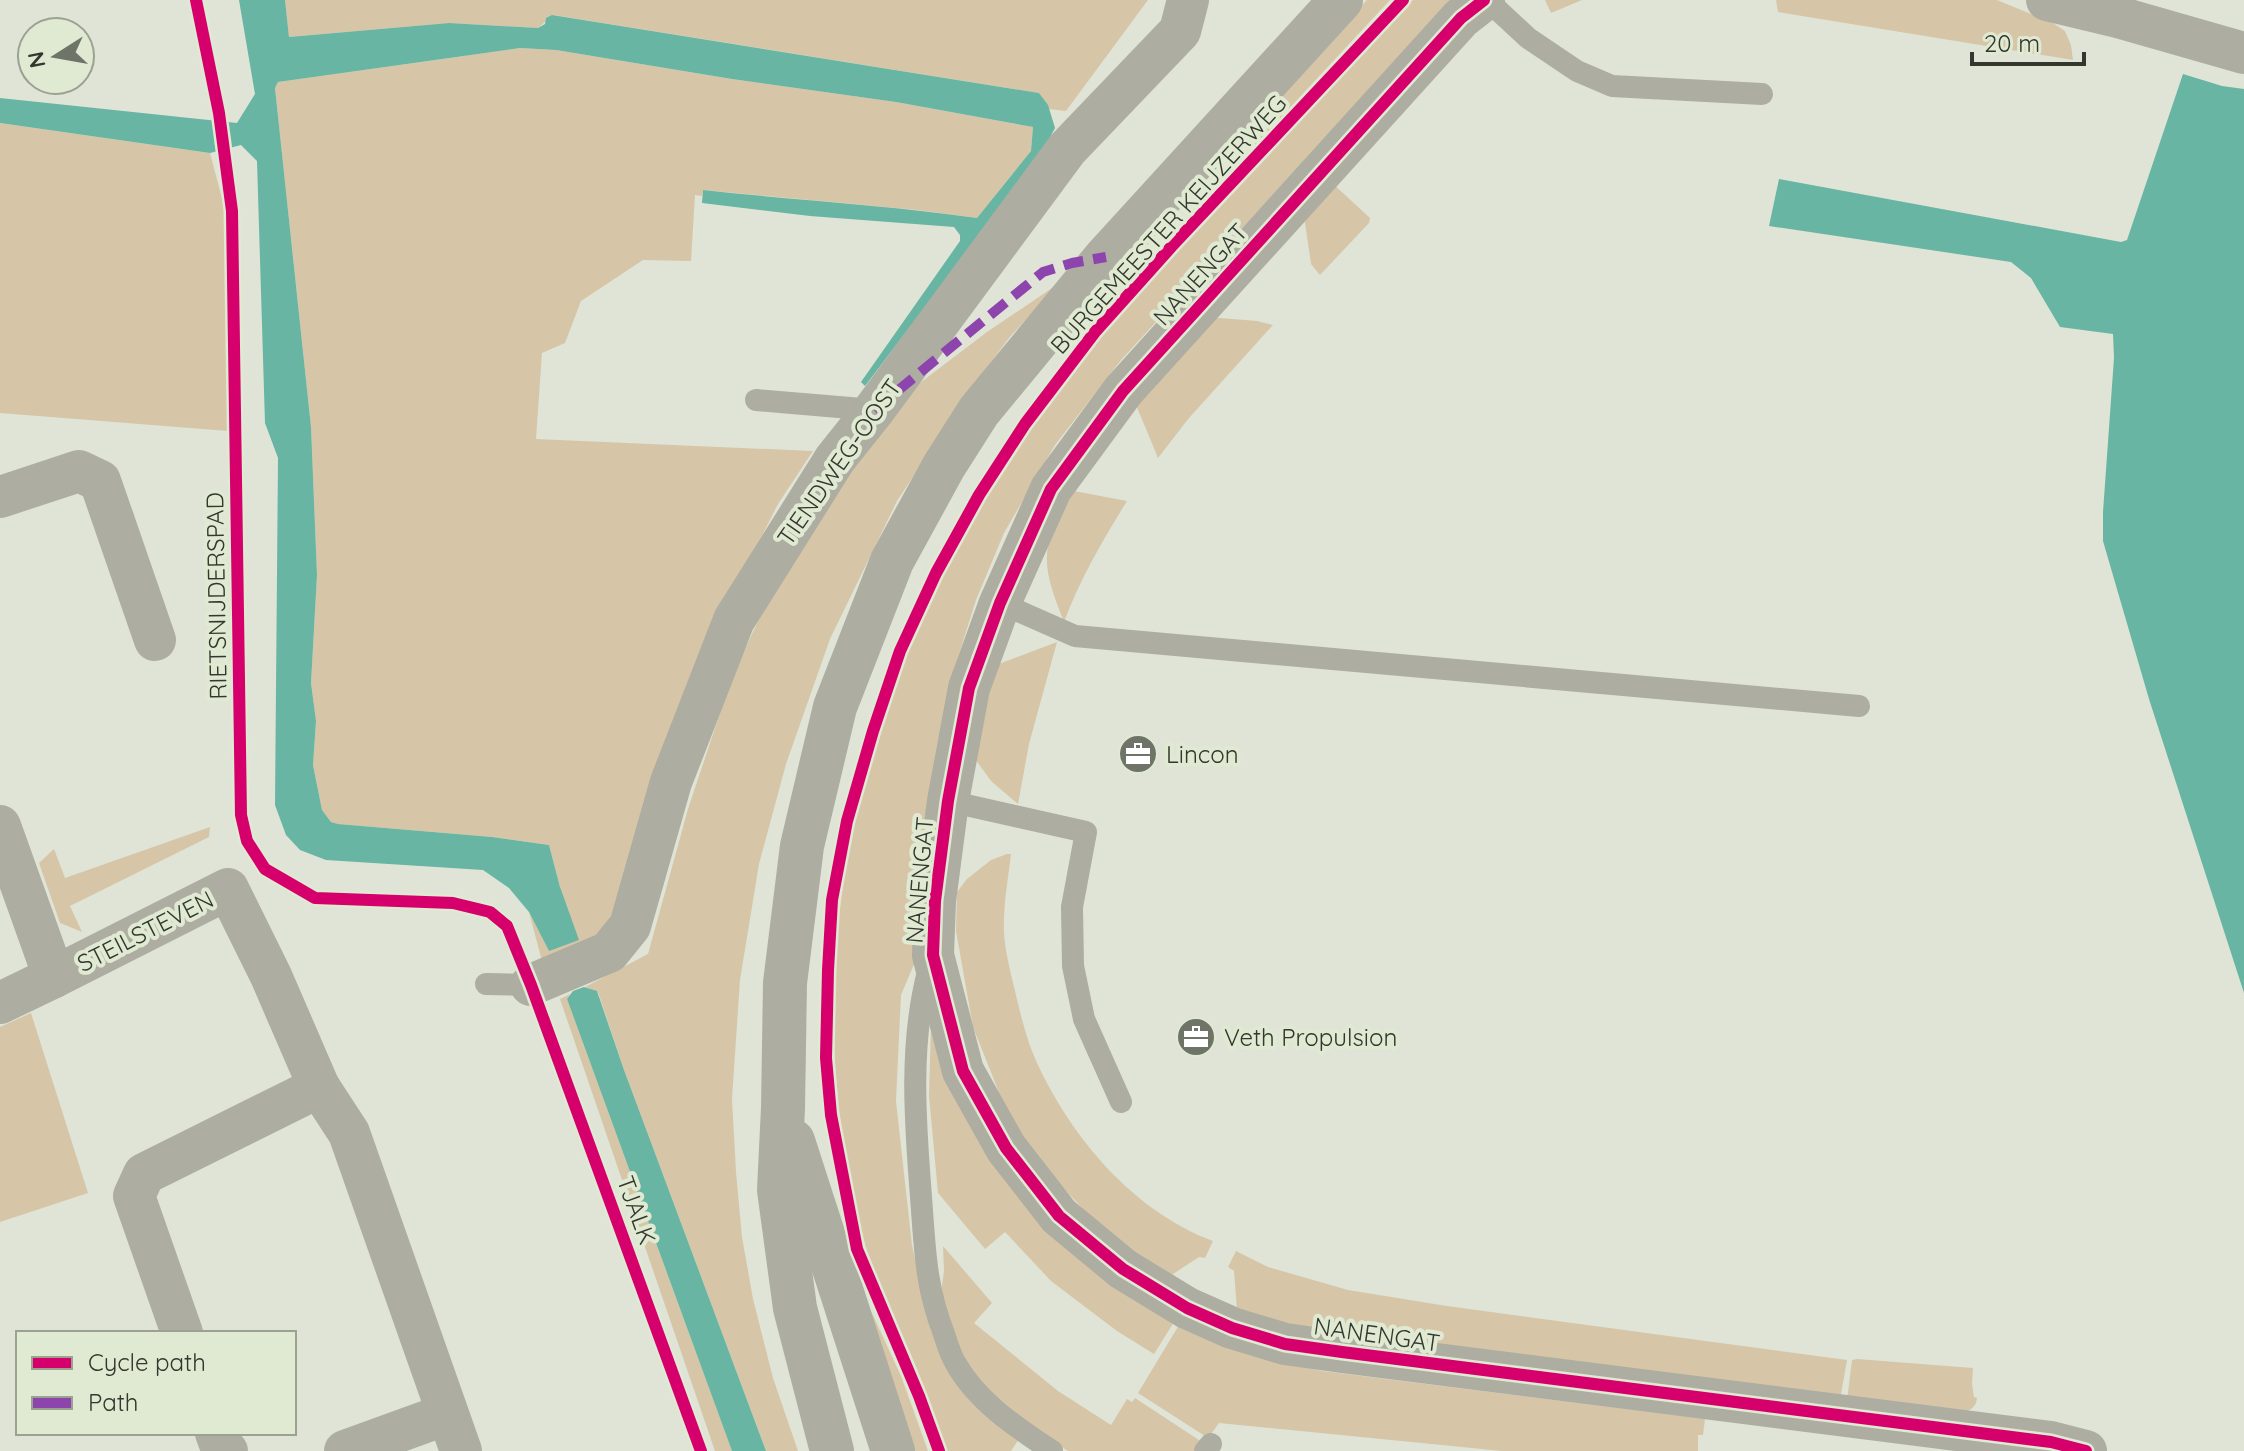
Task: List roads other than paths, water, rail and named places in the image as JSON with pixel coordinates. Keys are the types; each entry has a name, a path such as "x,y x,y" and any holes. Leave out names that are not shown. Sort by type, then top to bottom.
{"street":[{"name":"TIENDWEG-OOST","path":"531,985 609,952 630,926 671,782 734,620 835,459 1067,149 1180,31 1188,0"},
{"name":"BURGEMEESTER KEIJZERWEG","path":"832,1451 795,1308 779,1190 785,983 802,846 835,707 892,561 944,466 979,411 1106,257 1341,0"},
{"name":"NANENGAT","path":"1485,0 1461,18 1123,391 1051,489 1000,603 969,688 948,801 935,901 933,955 963,1071 1006,1148 1059,1216 1123,1269 1187,1308 1232,1328 1285,1344 2069,1446"},
{"path":"2047,0 2244,53"},
{"path":"0,497 79,471 100,481 155,640"},
{"name":"STEILSTEVEN","path":"0,826 54,977 228,889 271,976 319,1087 349,1133 454,1432 345,1451"},
{"path":"0,1003 54,977"},
{"path":"181,1331 134,1196 144,1174 319,1087"},
{"name":"BURGEMEESTER KEIJZERWEG","path":"783,1108 893,1451"}],"lane":[{"path":"1485,0 1528,38 1577,71 1612,86 1762,94"},
{"path":"756,400 874,410"},
{"path":"1000,603 1075,636 1859,706"},
{"path":"948,801 1086,832 1072,907 1073,966 1084,1019 1121,1102"},
{"name":"NANENGAT","path":"933,955 922,993 914,1095 927,1281 933,1307 954,1362 980,1397 1052,1451"},
{"path":"486,984 531,985"}],"water":[{"path":"239,0 285,0 289,37 449,23 538,28 552,15 1039,93 1048,105 1055,128 1041,154 865,386 861,382 960,241 954,227 810,216 702,203 703,190 977,218 1031,151 1033,127 896,102 556,50 520,48 278,82 275,88 311,427 317,575 311,683 316,721 313,765 322,810 331,822 338,824 549,845 579,940 549,951 529,912 509,888 483,870 326,860 300,850 286,835 275,805 278,458 265,423 257,161 241,145 210,153 0,123 0,98 237,123 255,94"},
{"path":"2183,74 2244,89 2244,993 2149,699 2103,541 2113,334 2060,327 2031,278 2011,262 1769,226 1779,179 2121,242 2127,240"},
{"path":"584,987 597,991 766,1451 732,1451 567,999 573,991"}],"place":[{"name":"Lincon","path":"1138,754"},
{"name":"Veth Propulsion","path":"1196,1037"}]}
